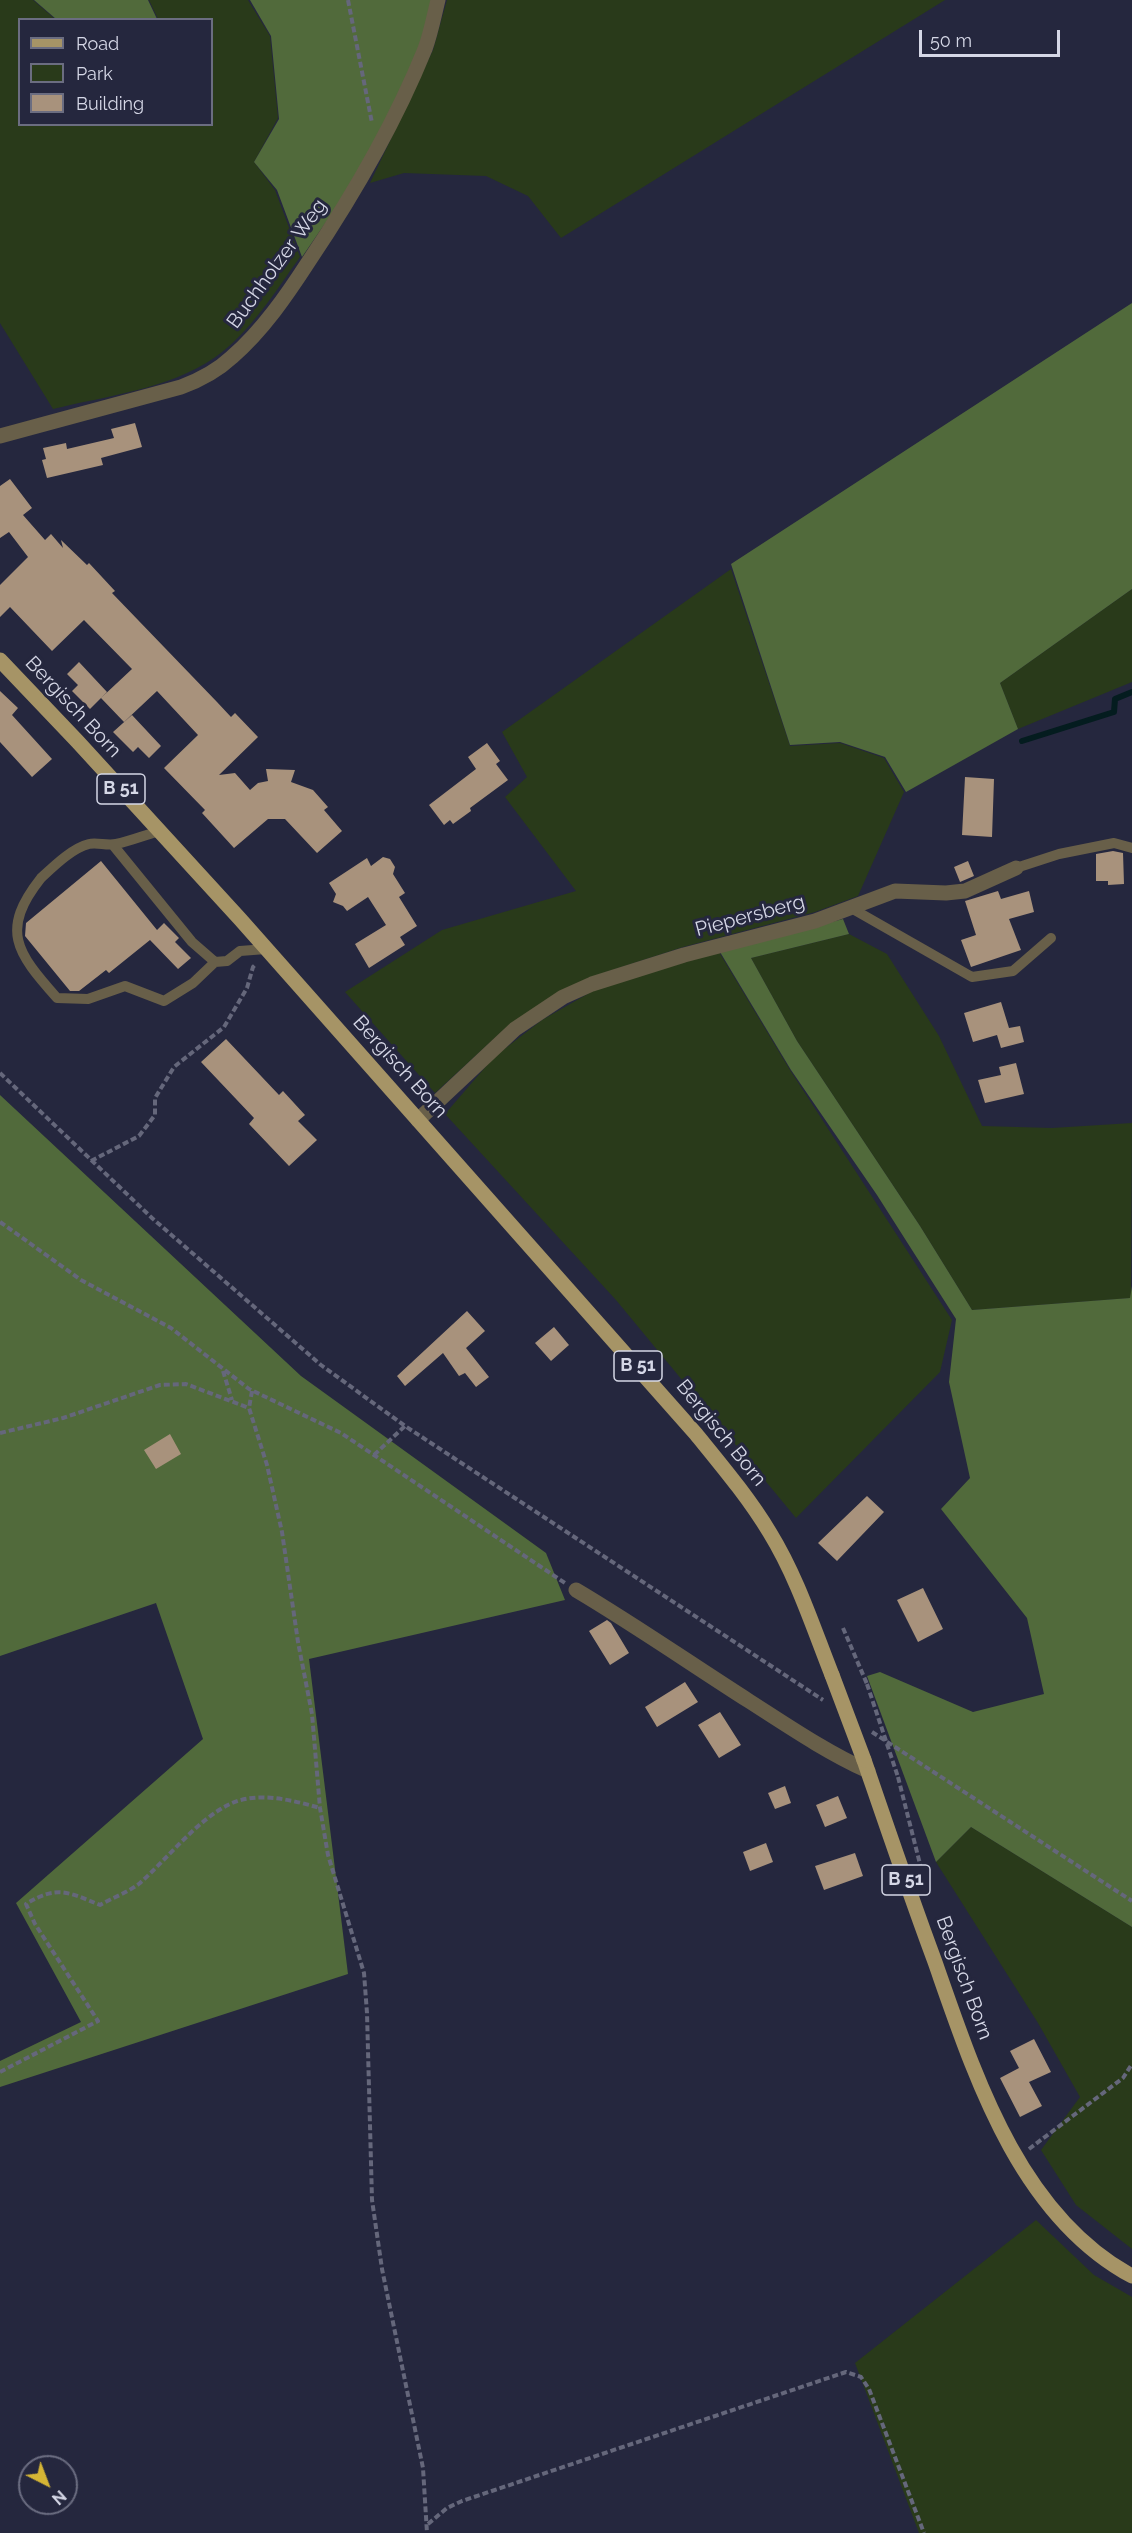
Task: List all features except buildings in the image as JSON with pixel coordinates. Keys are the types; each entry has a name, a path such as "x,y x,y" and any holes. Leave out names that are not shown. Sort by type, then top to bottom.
{"main road":[{"name":"Bergisch Born","path":"0,660 160,831 665,1397 755,1510 771,1534 795,1583 832,1675 962,2036 998,2119 1040,2192 1072,2232 1095,2252 1132,2276"}],"street":[{"name":"Buchholzer Weg","path":"0,436 181,387 212,372 239,351 302,273 337,220 370,162 426,47 438,0"},
{"name":"Piepersberg","path":"418,1120 506,1037 563,997 592,984 684,955 815,921 895,891 946,893 965,891 1017,868"},
{"path":"576,1590 646,1632 844,1761 866,1766"}],"lane":[{"path":"160,831 113,845 90,843 79,848 47,873 19,900 10,921 10,932 20,956 57,998 88,999 125,986 164,1000 193,983 215,962 227,961 240,951 266,949"},
{"name":"Piepersberg","path":"1017,868 1059,854 1114,843 1132,848"},
{"path":"113,845 192,942 215,962"},
{"path":"851,908 972,977 1013,971 1050,938"}],"path":[{"path":"348,0 374,130"},
{"path":"91,1161 139,1136 155,1116 155,1098 174,1067 224,1027 247,988 253,968"},
{"path":"0,1074 152,1218 291,1340 405,1426 832,1706"},
{"path":"0,1222 81,1280 171,1328 252,1391 341,1433 526,1559 576,1590"},
{"path":"223,1370 232,1400"},
{"path":"0,1433 63,1418 160,1384 186,1384 249,1408"},
{"path":"252,1391 249,1408 267,1465 282,1532 298,1642 312,1714 320,1808 328,1855 364,1973 372,2200 382,2269 423,2468 428,2533"},
{"path":"374,1455 405,1426"},
{"path":"843,1628 867,1684 898,1777 922,1872"},
{"path":"871,1732 1132,1901"},
{"path":"0,2072 98,2021 35,1924 26,1904 44,1893 67,1892 100,1905 138,1884 179,1844 215,1813 230,1804 246,1799 290,1799 320,1808"},
{"path":"1018,2157 1123,2078 1132,2064"},
{"path":"1026,2138 1034,2153"},
{"path":"428,2525 447,2508 462,2501 846,2373 861,2377 870,2389 924,2533"}],"green space":[{"path":"0,0 33,0 54,18 18,18 18,126 213,126 213,18 158,18 149,0 248,0 270,36 278,118 254,162 275,190 300,257 261,311 227,348 196,369 136,390 53,409 0,323"},
{"path":"34,0 148,0 157,18 55,18"},
{"path":"250,0 432,0 423,43 368,161 302,257 277,190 254,162 279,119 271,36"},
{"path":"447,0 945,0 561,238 528,196 486,176 404,173 370,183 433,50"},
{"path":"1132,303 1132,589 1000,683 1018,729 906,792 885,757 840,742 790,745 731,564"},
{"path":"731,569 790,746 840,743 884,758 904,792 858,896 815,912 683,947 591,977 509,1025 435,1093 345,992 442,930 576,891 505,797 527,777 502,732"},
{"path":"1132,589 1132,682 1018,729 1000,683"},
{"path":"843,919 849,934 751,958 797,1041 920,1226 972,1310 1130,1298 1132,1286 1132,1927 971,1827 936,1862 867,1676 880,1672 973,1712 1044,1694 1027,1618 941,1509 970,1478 949,1382 956,1319 877,1195 791,1070 720,952"},
{"path":"849,934 887,954 939,1036 982,1126 1052,1128 1132,1123 1131,1298 972,1310 920,1226 797,1041 751,958"},
{"path":"719,952 790,1070 952,1320 940,1372 796,1518 616,1300 445,1114 494,1057 542,1020 598,988"},
{"path":"0,1095 301,1376 546,1553 565,1600 309,1659 348,1974 0,2087 0,2061 81,2022 16,1903 203,1739 156,1603 0,1656"},
{"path":"971,1827 1132,1927 1132,2249 1076,2205 1041,2150 1080,2097 1038,2023 936,1862"},
{"path":"1036,2220 1094,2275 1132,2297 1132,2533 919,2533 855,2363"}],"waterway":[{"path":"1022,741 1114,712 1115,699 1132,692"}]}
